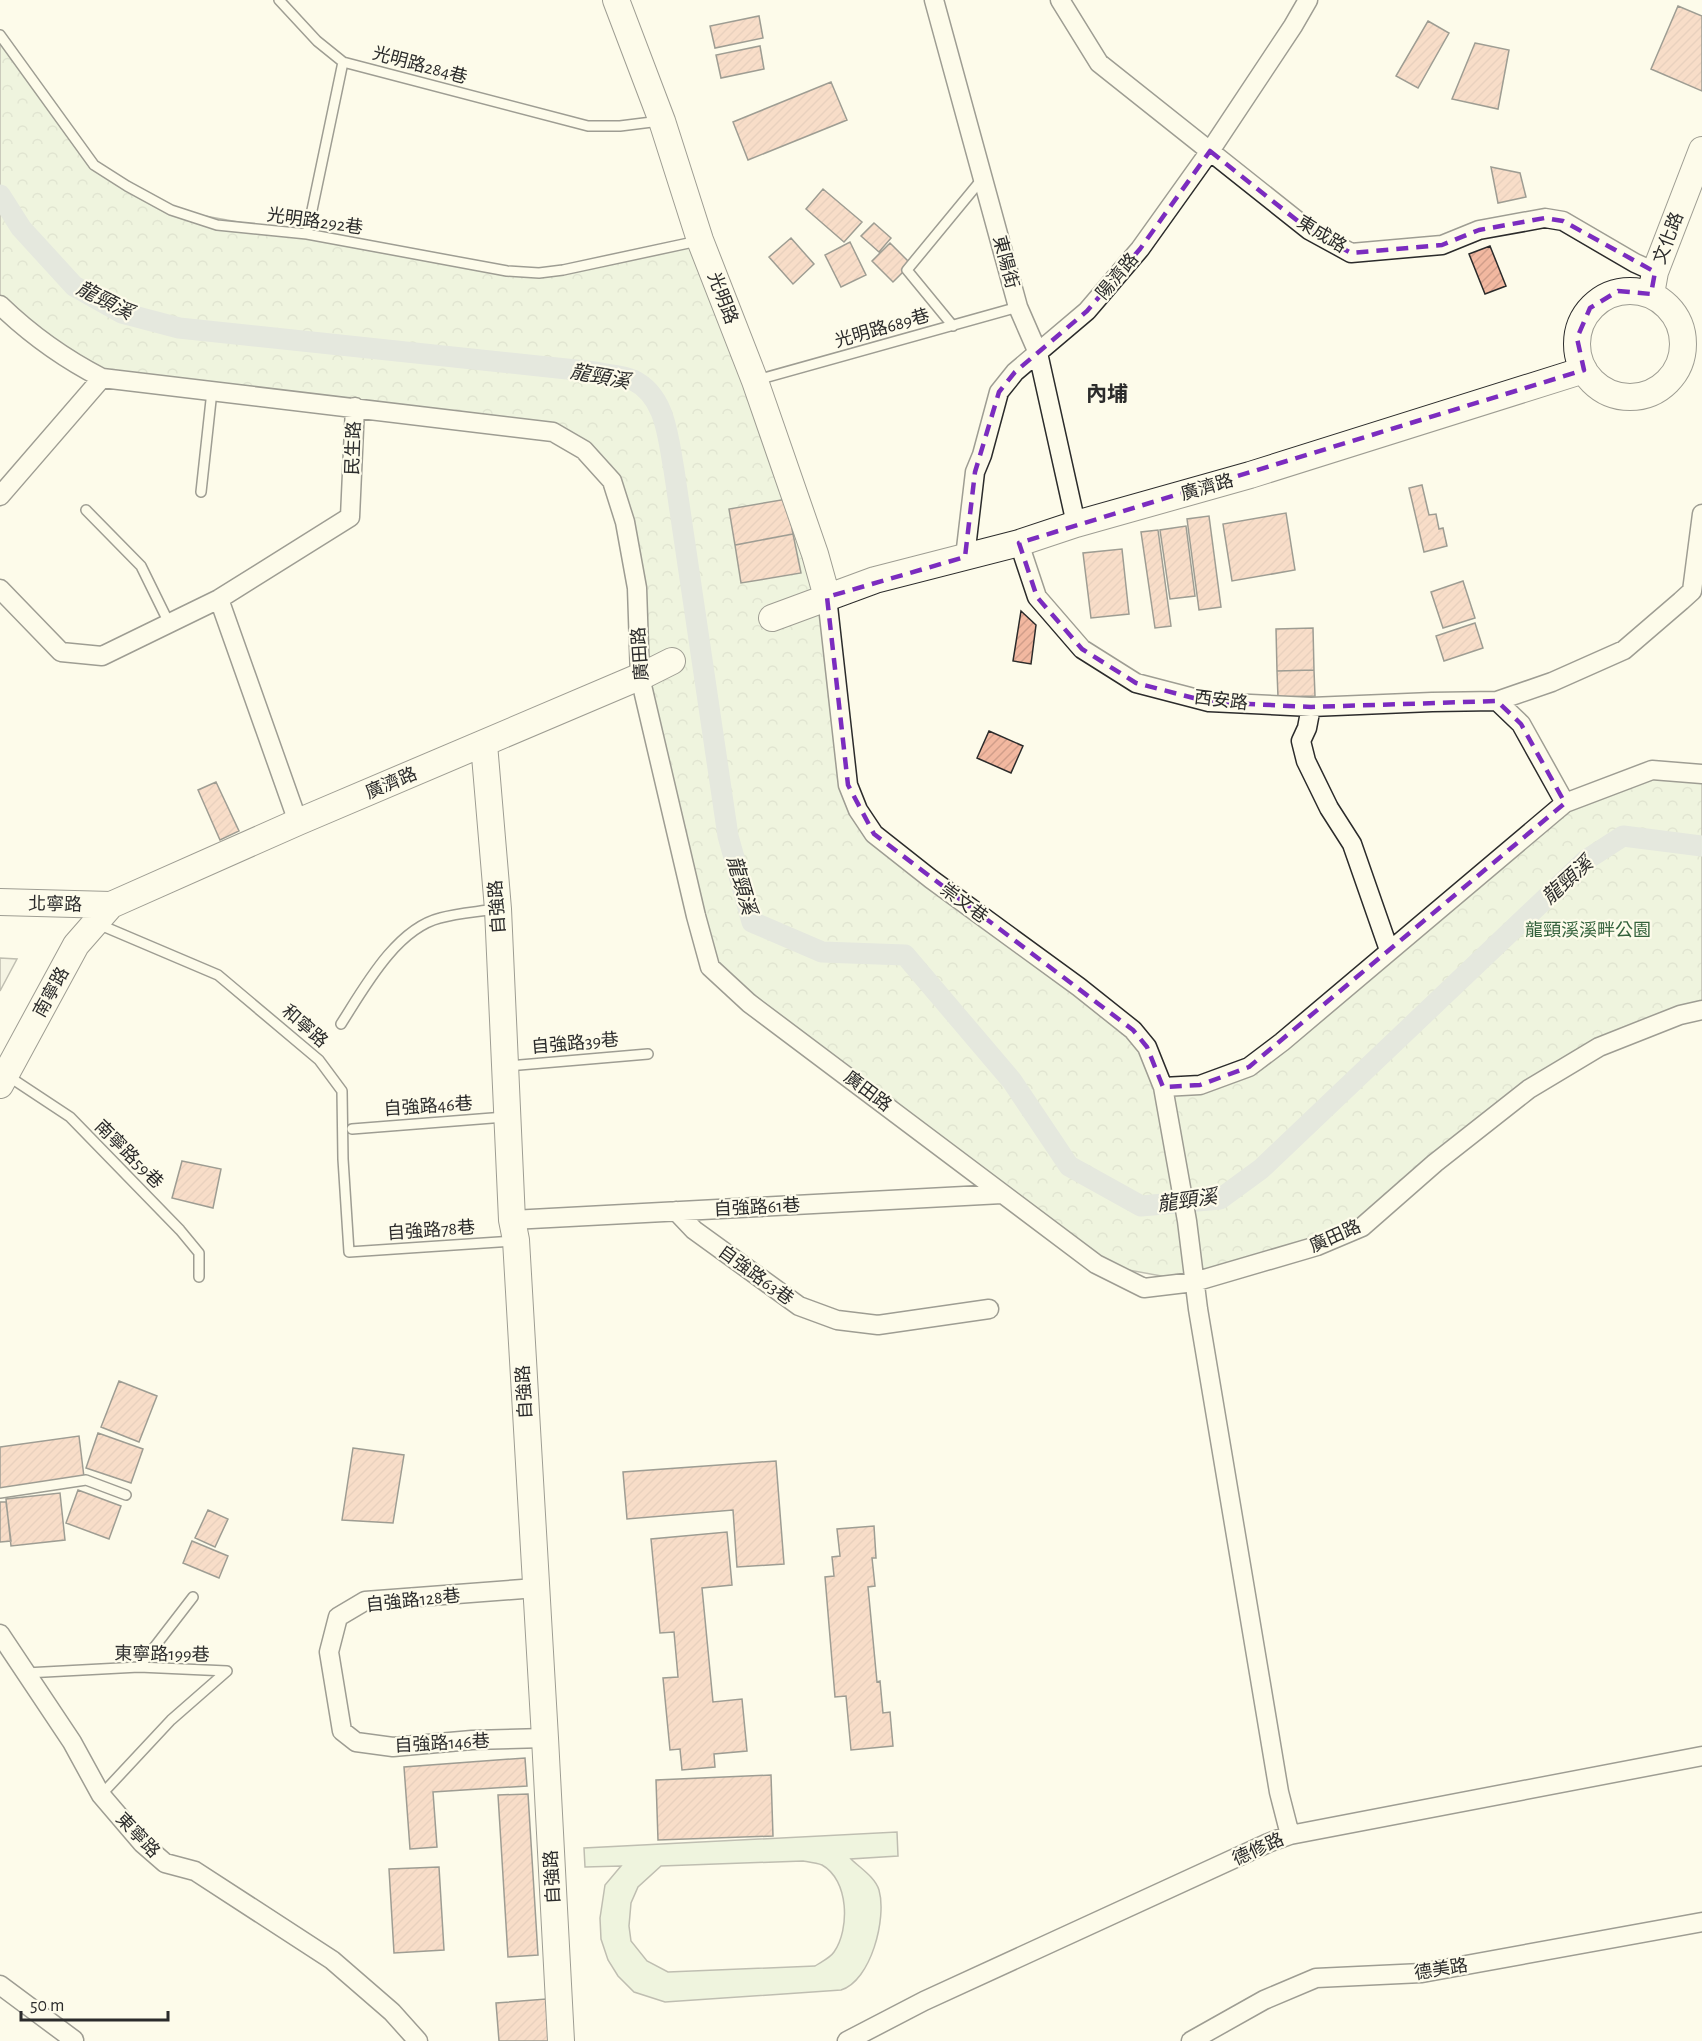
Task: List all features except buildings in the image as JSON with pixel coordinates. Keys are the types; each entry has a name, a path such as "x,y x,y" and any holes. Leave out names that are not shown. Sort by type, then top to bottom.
{"main road":[{"name":"光明路","path":"616,0 662,121 700,240 755,381 815,554 827,597"},
{"name":"文化路","path":"1653,283 1702,150"},
{"path":"1653,283 1677,317 1693,354 1677,369 1666,384 1650,394 1631,398 1612,394 1596,385 1584,370 1578,355 1577,338 1581,322 1590,308 1603,298 1618,291 1635,290 1653,283"},
{"name":"廣濟路","path":"772,618 875,580 1019,543 1076,524 1250,475 1584,370"},
{"name":"廣濟路","path":"103,914 298,822 640,677 672,661"},
{"name":"自強路","path":"484,744 498,909 507,1117 561,2041"},
{"name":"北寧路","path":"0,903 103,914"},
{"name":"南寧路","path":"3,1080 76,945 103,914"}],"street":[{"name":"東陽街","path":"934,0 1018,307 1038,353 1076,524"},
{"name":"東成路","path":"1060,0 1099,63 1309,230 1351,253 1442,244 1479,230 1545,218 1563,221 1635,263 1653,283"},
{"name":"陽濟路","path":"965,557 975,472 982,455 999,392 1015,372 1087,311 1140,249 1210,151 1308,0"},
{"name":"民生路","path":"0,305 16,321 75,364 102,378 355,407 350,517 219,599 102,656 61,652 0,589"},
{"path":"0,496 102,378"},
{"name":"廣田路","path":"355,407 553,432 584,450 612,481 625,522 637,588 640,677 710,967 749,1003 1096,1264 1144,1288 1194,1282 1317,1246 1362,1227 1435,1163 1528,1089 1599,1047 1702,1010"},
{"name":"西安路","path":"1019,543 1037,597 1082,649 1136,683 1209,702 1311,707 1497,701 1552,682 1624,650 1697,592 1702,514"},
{"name":"崇文巷","path":"827,597 848,785 858,810 874,834 1133,1030 1147,1047 1163,1087 1187,1221 1194,1282 1279,1792 1290,1835"},
{"path":"219,599 298,822"},
{"path":"1497,701 1521,724 1565,803"},
{"path":"1311,707 1307,728 1301,741 1306,761 1329,808 1352,844 1389,950"},
{"path":"1163,1087 1200,1085 1249,1067 1282,1042 1565,803 1652,770 1702,774"},
{"name":"自強路61巷","path":"514,1230 676,1211 1002,1194"},
{"name":"自強路63巷","path":"676,1211 694,1230 799,1306 837,1320 878,1324 989,1309"},
{"name":"自強路128巷","path":"342,1731 329,1652 338,1617 365,1601 536,1588"},
{"name":"東寧路","path":"0,1634 72,1742 101,1795 142,1843 165,1863 195,1871 332,1960 392,2012 418,2041"},
{"name":"自強路146巷","path":"342,1731 356,1742 393,1747 472,1740 545,1738"},
{"name":"德修路","path":"847,2041 924,2001 1268,1843 1290,1835 1702,1756"},
{"name":"德美路","path":"1191,2041 1264,2000 1316,1978 1422,1973 1702,1922"},
{"path":"0,1985 74,2040"}],"lane":[{"path":"279,0 317,41 343,62 307,234"},
{"name":"光明路292巷","path":"0,35 94,165 171,210 217,225 307,234 507,271 538,273 563,270 700,240"},
{"name":"光明路284巷","path":"343,62 588,126 620,126 662,121"},
{"path":"953,326 908,270 982,178"},
{"name":"光明路689巷","path":"755,381 1018,307"},
{"path":"201,492 212,391"},
{"path":"86,510 141,566 169,623"},
{"path":"341,1024 372,975 410,933 439,918 498,909"},
{"name":"和寧路","path":"103,914 218,975 319,1060 342,1091 343,1159 349,1252"},
{"name":"自強路39巷","path":"505,1066 648,1054"},
{"name":"南寧路59巷","path":"3,1080 70,1117 180,1230 199,1253 199,1277"},
{"name":"自強路46巷","path":"352,1129 507,1117"},
{"name":"自強路78巷","path":"349,1252 514,1230"},
{"path":"0,1493 87,1480 126,1495"},
{"path":"140,1667 193,1597"},
{"name":"東寧路199巷","path":"26,1673 140,1667 227,1671 171,1719 101,1795"}],"highlighted area":[{"path":"1210,151 1309,230 1351,253 1442,245 1479,230 1545,218 1563,221 1655,272 1651,294 1618,291 1590,308 1577,338 1584,370 1019,543 1037,597 1082,649 1136,683 1209,702 1311,707 1497,701 1521,724 1565,803 1249,1067 1200,1085 1163,1087 1147,1047 1133,1030 874,834 848,785 827,597 965,557 975,472 999,392 1015,372 1087,311 1140,249"}],"green space":[{"name":"龍頸溪溪畔公園","path":"0,35 94,165 172,210 507,271 539,273 700,240 832,592 848,785 874,834 1133,1030 1163,1087 1249,1067 1565,803 1652,770 1702,774 1702,1010 1529,1089 1362,1227 1194,1282 1096,1264 710,967 640,677 637,588 612,481 553,432 102,378 0,305"},
{"path":"897,1832 898,1856 851,1859 874,1881 879,1890 881,1902 881,1916 874,1947 861,1975 852,1984 841,1990 665,2002 634,1992 618,1976 608,1960 601,1939 600,1918 605,1885 621,1866 585,1867 584,1848","holes":["803,1861 822,1865 831,1872 838,1882 844,1906 843,1931 839,1942 832,1954 815,1966 668,1972 647,1961 631,1941 629,1926 631,1903 638,1887 661,1866"]}],"shaded area":[{"path":"0,958 17,959 0,991"}],"waterway":[{"name":"龍頸溪","path":"0,195 21,228 74,286 122,313 179,328 595,372 629,378 644,387 659,407 667,432 728,836 752,922 822,952 905,955 1012,1081 1069,1166 1141,1206 1220,1199 1261,1169 1586,860 1623,836 1702,846"}],"district":[{"name":"內埔","path":"1107,394"}]}
